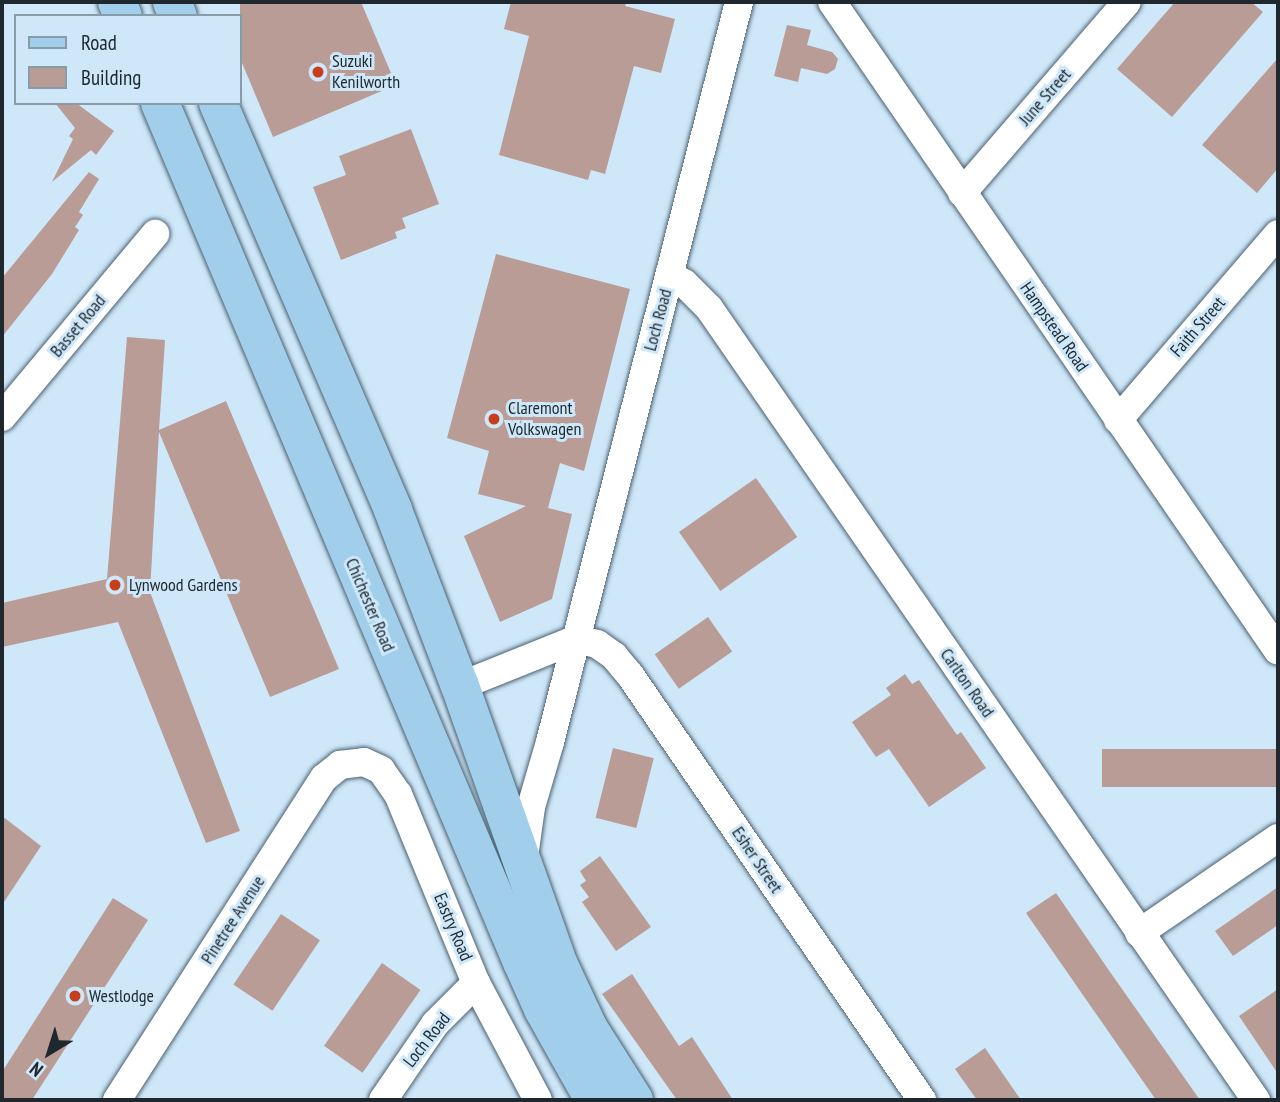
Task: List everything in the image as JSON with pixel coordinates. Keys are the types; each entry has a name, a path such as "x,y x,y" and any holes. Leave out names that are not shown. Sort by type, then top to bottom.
{"main road":[{"name":"Chichester Road","path":"161,105 522,962 543,1009 594,1100"},
{"path":"219,105 393,510 572,995 589,1029 634,1100"}],"street":[{"name":"Loch Road","path":"523,866 531,807 577,639 739,2"},
{"name":"Hampstead Road","path":"832,2 1118,420 1276,644"},
{"name":"June Street","path":"962,193 1127,2"},
{"name":"Basset Road","path":"2,417 155,234"},
{"name":"Faith Street","path":"1118,420 1278,234"},
{"name":"Carlton Road","path":"670,275 684,283 709,308 1256,1100"},
{"path":"460,686 577,639"},
{"name":"Esher Street","path":"577,639 597,644 614,656 630,675 922,1100"},
{"name":"Eastry Road","path":"364,762 382,770 398,794 477,983 538,1100"},
{"name":"Pinetree Avenue","path":"117,1100 324,778 340,765 364,762"},
{"path":"1139,933 1278,838"},
{"name":"Loch Road","path":"383,1100 435,1024 477,983"}],"building":[{"name":"Suzuki Kenilworth","path":"240,2 361,2 396,85 273,137 242,63"},
{"path":"511,2 627,2 625,6 675,19 661,73 634,66 605,174 591,170 588,180 499,155 529,36 504,29"},
{"path":"1175,2 1251,2 1263,12 1172,117 1117,69"},
{"path":"787,25 811,30 807,45 832,52 838,59 835,69 827,74 801,68 798,82 774,76"},
{"path":"1278,58 1278,168 1257,193 1202,145"},
{"path":"57,105 79,105 114,131 96,155 91,150 52,182 73,139 69,136 75,128"},
{"path":"411,129 439,204 402,218 406,228 395,232 397,238 341,260 313,187 346,175 339,156"},
{"path":"89,172 99,179 79,212 83,215 75,227 79,230 52,274 2,337 2,278"},
{"path":"496,254 630,289 584,471 560,463 548,508 572,514 552,599 500,622 464,536 526,506 478,494 489,451 447,438"},
{"path":"127,337 165,340 159,430 226,401 339,669 270,697 159,432 150,592 240,831 206,843 118,622 2,647 2,603 107,579"},
{"path":"756,478 797,537 720,591 679,532"},
{"path":"708,617 732,651 679,689 655,654"},
{"path":"905,674 912,684 919,680 957,735 961,732 986,768 929,807 889,749 876,757 852,722 891,695 886,688"},
{"path":"613,748 654,758 636,828 596,818"},
{"path":"1102,749 1278,749 1278,787 1102,787"},
{"path":"2,816 41,846 2,905"},
{"path":"600,856 651,927 616,951 582,902 589,897 580,885 586,881 580,871"},
{"path":"1278,887 1278,925 1233,956 1215,931"},
{"path":"1056,893 1200,1100 1156,1100 1076,985 1026,913"},
{"name":"Westlodge","path":"113,898 148,920 32,1100 2,1100 2,1072"},
{"path":"281,914 320,940 272,1011 233,984"},
{"path":"382,963 421,990 363,1073 324,1046"},
{"path":"632,974 679,1046 692,1037 733,1100 677,1100 602,994"},
{"path":"1278,989 1278,1074 1239,1016"},
{"path":"985,1048 1021,1100 977,1100 955,1069"}],"place":[{"name":"Suzuki Kenilworth","path":"318,72"},
{"name":"Claremont Volkswagen","path":"494,419"},
{"name":"Lynwood Gardens","path":"115,585"},
{"name":"Westlodge","path":"75,996"}]}
